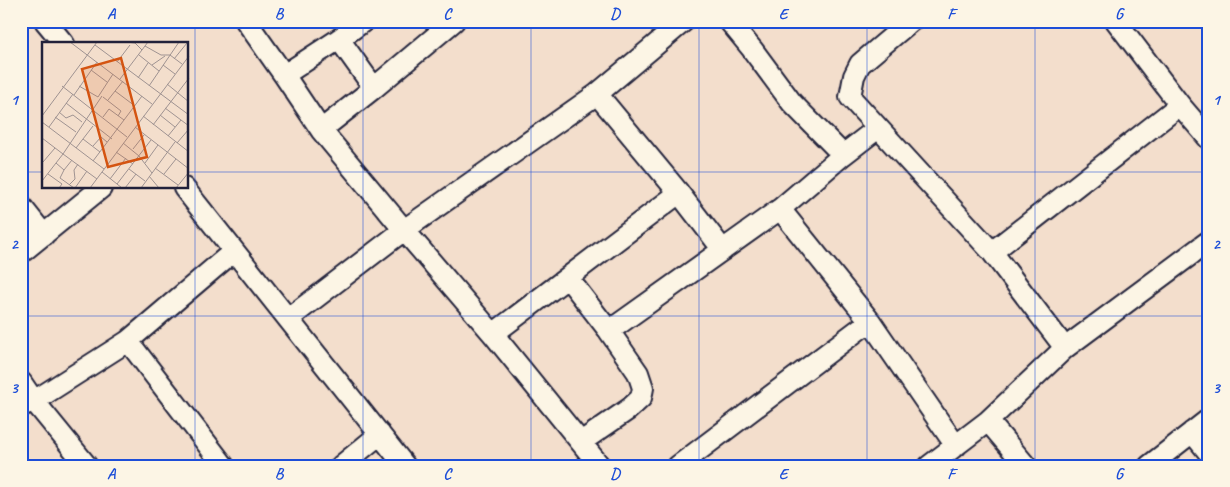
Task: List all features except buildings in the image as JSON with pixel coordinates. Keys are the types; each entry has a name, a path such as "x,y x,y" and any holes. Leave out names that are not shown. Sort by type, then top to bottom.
{"street":[{"path":"45,21 62,42"},
{"path":"246,21 321,130 493,334 600,466"},
{"path":"284,75 364,21"},
{"path":"321,130 454,21"},
{"path":"288,319 404,230 597,94 684,21"},
{"path":"729,21 792,103 842,155"},
{"path":"911,21 860,64 854,76 850,97 992,252 1065,348"},
{"path":"1116,21 1209,139"},
{"path":"339,39 374,88"},
{"path":"597,94 679,193 723,250"},
{"path":"992,252 1180,104"},
{"path":"609,331 780,209 842,155 878,128"},
{"path":"21,253 100,189"},
{"path":"185,189 405,466"},
{"path":"493,334 679,193"},
{"path":"21,206 44,235"},
{"path":"780,209 870,321 956,446"},
{"path":"929,466 988,421 1065,348 1209,241"},
{"path":"28,403 128,341 234,251"},
{"path":"568,278 609,331 638,374 643,388 641,398 629,409 581,442"},
{"path":"678,466 870,321"},
{"path":"128,341 224,466"},
{"path":"21,382 28,403 87,466"},
{"path":"1149,466 1209,419"},
{"path":"988,421 1026,466"},
{"path":"1192,432 1209,453"},
{"path":"341,466 380,434"}]}
